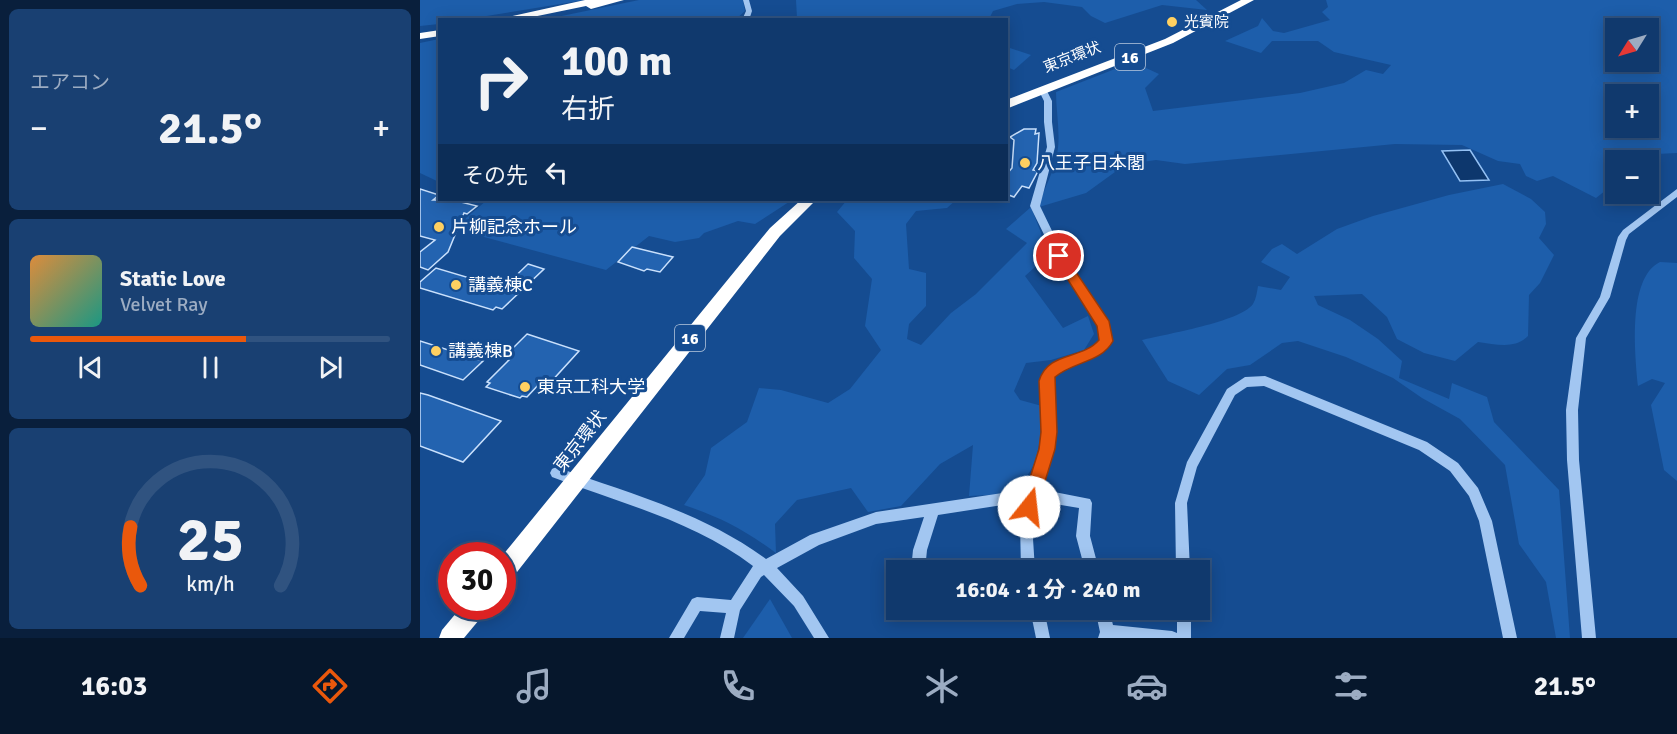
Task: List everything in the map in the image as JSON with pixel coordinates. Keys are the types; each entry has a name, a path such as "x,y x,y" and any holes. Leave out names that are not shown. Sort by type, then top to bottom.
{"highway":[{"path":"509,18 601,0"},
{"path":"533,18 619,0"},
{"name":"東京環状","path":"1008,104 1179,36 1249,0"},
{"path":"420,33 438,30"},
{"name":"東京環状","path":"516,556 775,232 808,201"},
{"path":"450,638 465,620"}],"street":[{"path":"746,0 749,12 746,18"},
{"path":"1028,560 1026,523 1032,492 1047,449 1049,432 1047,381 1049,373 1059,365 1098,351 1106,341 1104,325 1065,268 1035,206 1051,147 1048,101 1043,91"},
{"path":"1589,638 1572,437 1574,390 1581,338 1605,297 1621,239 1626,232 1677,192"},
{"path":"1183,560 1181,503 1191,466 1231,392 1245,382 1265,381 1423,446 1440,456 1459,472 1471,486 1484,511 1510,638"},
{"path":"556,473 711,530 736,543 766,565 797,598 822,638"},
{"path":"727,638 734,607 756,572 815,540 876,518 1009,498 1024,492 1032,492 1040,496 1086,503 1083,536 1089,560"},
{"path":"919,560 933,510"},
{"path":"676,638 697,604 734,607"},
{"path":"1039,620 1043,638"},
{"path":"1104,620 1106,635 1172,638"},
{"path":"1184,620 1184,638"}],"shaded area":[{"path":"420,0 585,0 474,18 438,18 438,24 420,26"},
{"path":"639,0 743,0 745,11 737,18 552,18"},
{"path":"796,0 1196,0 1207,10 1162,5 1105,23 1091,16 1082,7 1044,2 1017,4 993,11 990,18 797,18"},
{"path":"1326,0 1677,0 1677,153 1659,154 1659,150 1605,150 1605,191 1596,198 1553,176 1537,181 1526,176 1520,164 1498,161 1462,145 1395,144 1185,164 1156,160 1135,163 1115,172 1086,193 1039,207 1056,161 1058,132 1056,92 1133,62 1159,74 1145,88 1153,111 1300,93 1344,83 1366,70 1383,74 1391,65 1334,52 1318,41 1272,41 1261,53 1225,41 1258,26 1262,18 1273,31 1284,33 1330,20 1322,12 1328,7"},
{"path":"438,39 438,182 420,173 420,43"},
{"path":"1008,47 1031,55 1014,70 1008,67"},
{"path":"1470,150 1489,180 1460,181 1442,151"},
{"path":"1503,184 1531,199 1545,212 1546,224 1539,238 1554,255 1540,283 1529,295 1528,336 1523,340 1511,345 1478,342 1455,361 1424,353 1397,339 1387,317 1362,294 1314,296 1318,305 1350,320 1378,339 1402,361 1399,378 1449,399 1452,383 1487,397 1494,422 1559,490 1570,638 1556,638 1546,582 1519,544 1505,465 1460,419 1422,398 1393,378 1346,357 1298,341 1282,343 1250,365 1227,369 1199,395 1168,381 1142,340 1234,316 1253,304 1258,286 1281,290 1290,277 1261,262 1272,249 1282,244 1297,254 1337,229 1373,216 1449,195"},
{"path":"486,201 790,201 755,224 738,221 704,233 699,238 675,242 649,236 606,270 458,230 466,218"},
{"path":"846,201 955,201 947,208 916,211 906,224 909,269 926,273 926,306 909,324 907,339 921,345 951,313 976,294 1027,243 1006,229 1031,207 1041,233 1045,258 1025,276 1063,328 1088,316 1094,334 1084,350 1051,360 1026,363 1014,391 1020,400 1042,406 1041,430 1033,466 1018,485 998,494 969,496 973,445 940,464 901,506 868,512 851,488 797,500 775,524 776,553 732,525 684,505 705,475 711,448 747,422 759,388 781,390 828,403 850,389 881,350 865,326 872,279 854,258 855,231 837,212"},
{"path":"1660,262 1677,263 1677,481 1664,470 1651,405 1665,383 1652,379 1638,386 1635,337 1638,300 1642,284 1649,271"},
{"path":"770,599 792,638 743,638"}],"building":[{"name":"八王子日本閣","path":"1024,129 1036,129 1035,134 1039,133 1037,163 1033,170 1038,171 1029,188 1022,186 1014,197 1008,195 1008,173 1012,168 1014,140 1010,137"},
{"path":"420,189 438,195 433,200 457,201 477,206 467,214 464,213 448,252 428,270 420,267 420,252 435,240 420,236"},
{"path":"632,247 673,257 660,272 647,269 644,271 618,262"},
{"name":"講義棟C","path":"528,264 544,269 502,309 496,307 493,310 420,288 420,282 436,268 503,288"},
{"path":"527,334 579,351 549,384 542,381 527,397 520,398 486,387 490,383 487,382 509,360 503,358"},
{"name":"講義棟B","path":"420,341 483,361 463,380 420,365"},
{"path":"420,393 501,421 463,462 420,446"}],"place":[{"name":"光賓院","path":"1172,22"},
{"name":"八王子日本閣","path":"1025,163"},
{"name":"片柳記念ホール","path":"439,227"},
{"name":"講義棟C","path":"456,285"},
{"name":"講義棟B","path":"436,351"},
{"name":"東京工科大学","path":"525,387"}],"route":[{"path":"1029,507 1047,449 1049,373 1065,362 1098,351 1106,341 1104,325 1073,281 1059,256"}]}
